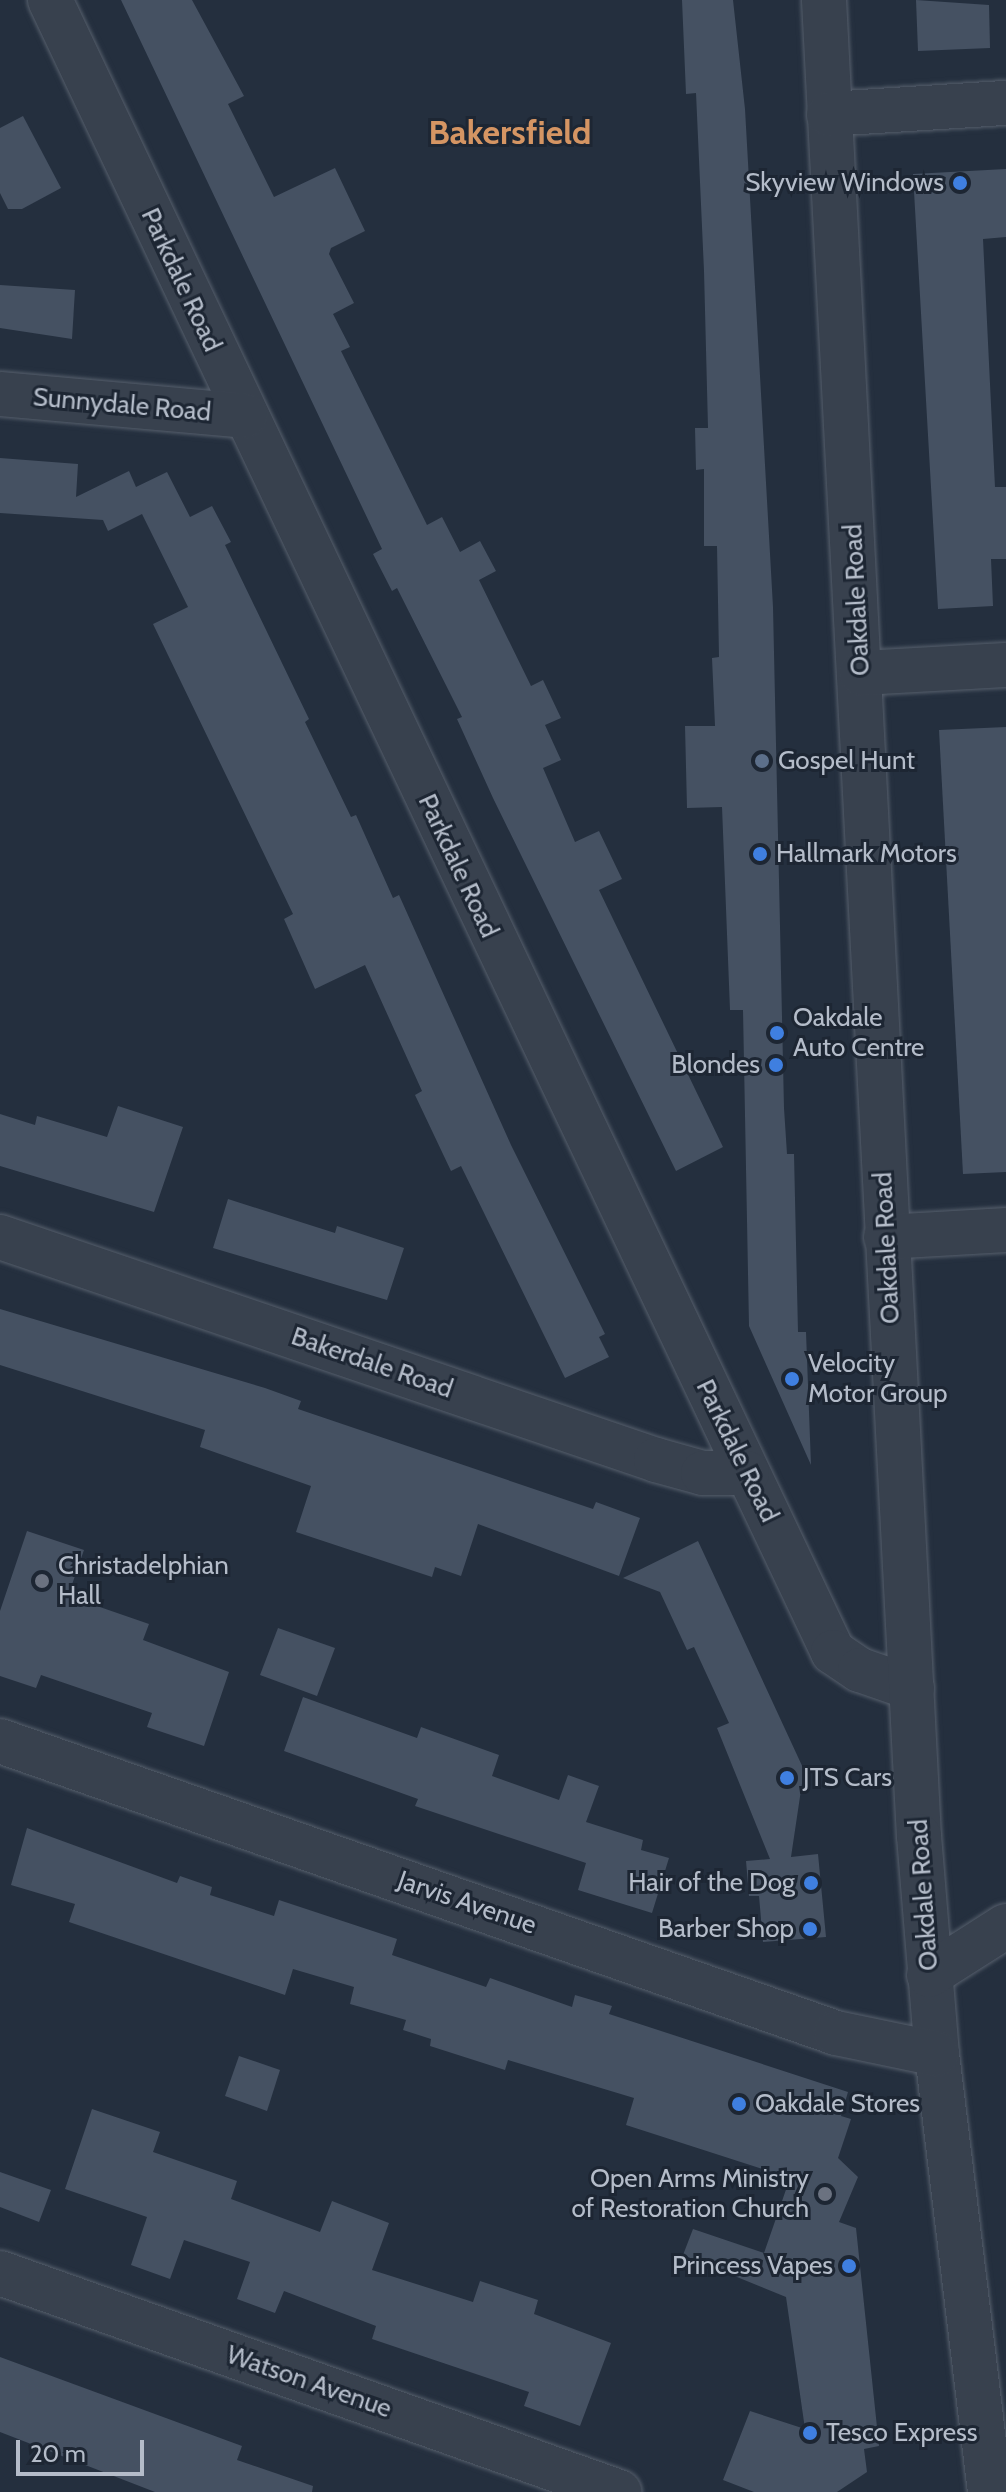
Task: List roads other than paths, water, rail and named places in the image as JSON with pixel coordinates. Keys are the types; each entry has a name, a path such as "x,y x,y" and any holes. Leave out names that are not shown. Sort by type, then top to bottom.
{"street":[{"name":"Parkdale Road","path":"50,0 833,1652 860,1670 912,1688"},
{"name":"Oakdale Road","path":"824,0 861,673 886,1237 929,1975 990,2492"},
{"path":"829,114 1006,103"},
{"name":"Sunnydale Road","path":"0,394 245,416"},
{"path":"861,673 1006,665"},
{"path":"886,1237 1006,1230"},
{"name":"Bakerdale Road","path":"0,1237 656,1460 703,1473 747,1473"},
{"name":"Jarvis Avenue","path":"0,1741 836,2033 937,2054"},
{"path":"929,1975 1006,1926"},
{"name":"Watson Avenue","path":"0,2273 536,2479 619,2492"}],"place":[{"name":"Skyview Windows","path":"960,183"},
{"name":"Gospel Hunt","path":"762,761"},
{"name":"Hallmark Motors","path":"760,854"},
{"name":"Oakdale Auto Centre","path":"777,1033"},
{"name":"Blondes","path":"776,1065"},
{"name":"Velocity Motor Group","path":"792,1379"},
{"name":"Christadelphian Hall","path":"42,1581"},
{"name":"JTS Cars","path":"787,1778"},
{"name":"Hair of the Dog","path":"811,1883"},
{"name":"Barber Shop","path":"810,1929"},
{"name":"Oakdale Stores","path":"739,2104"},
{"name":"Open Arms Ministry of Restoration Church","path":"825,2194"},
{"name":"Princess Vapes","path":"849,2266"},
{"name":"Tesco Express","path":"810,2433"}],"district":[{"name":"Bakersfield","path":"510,133"}]}
